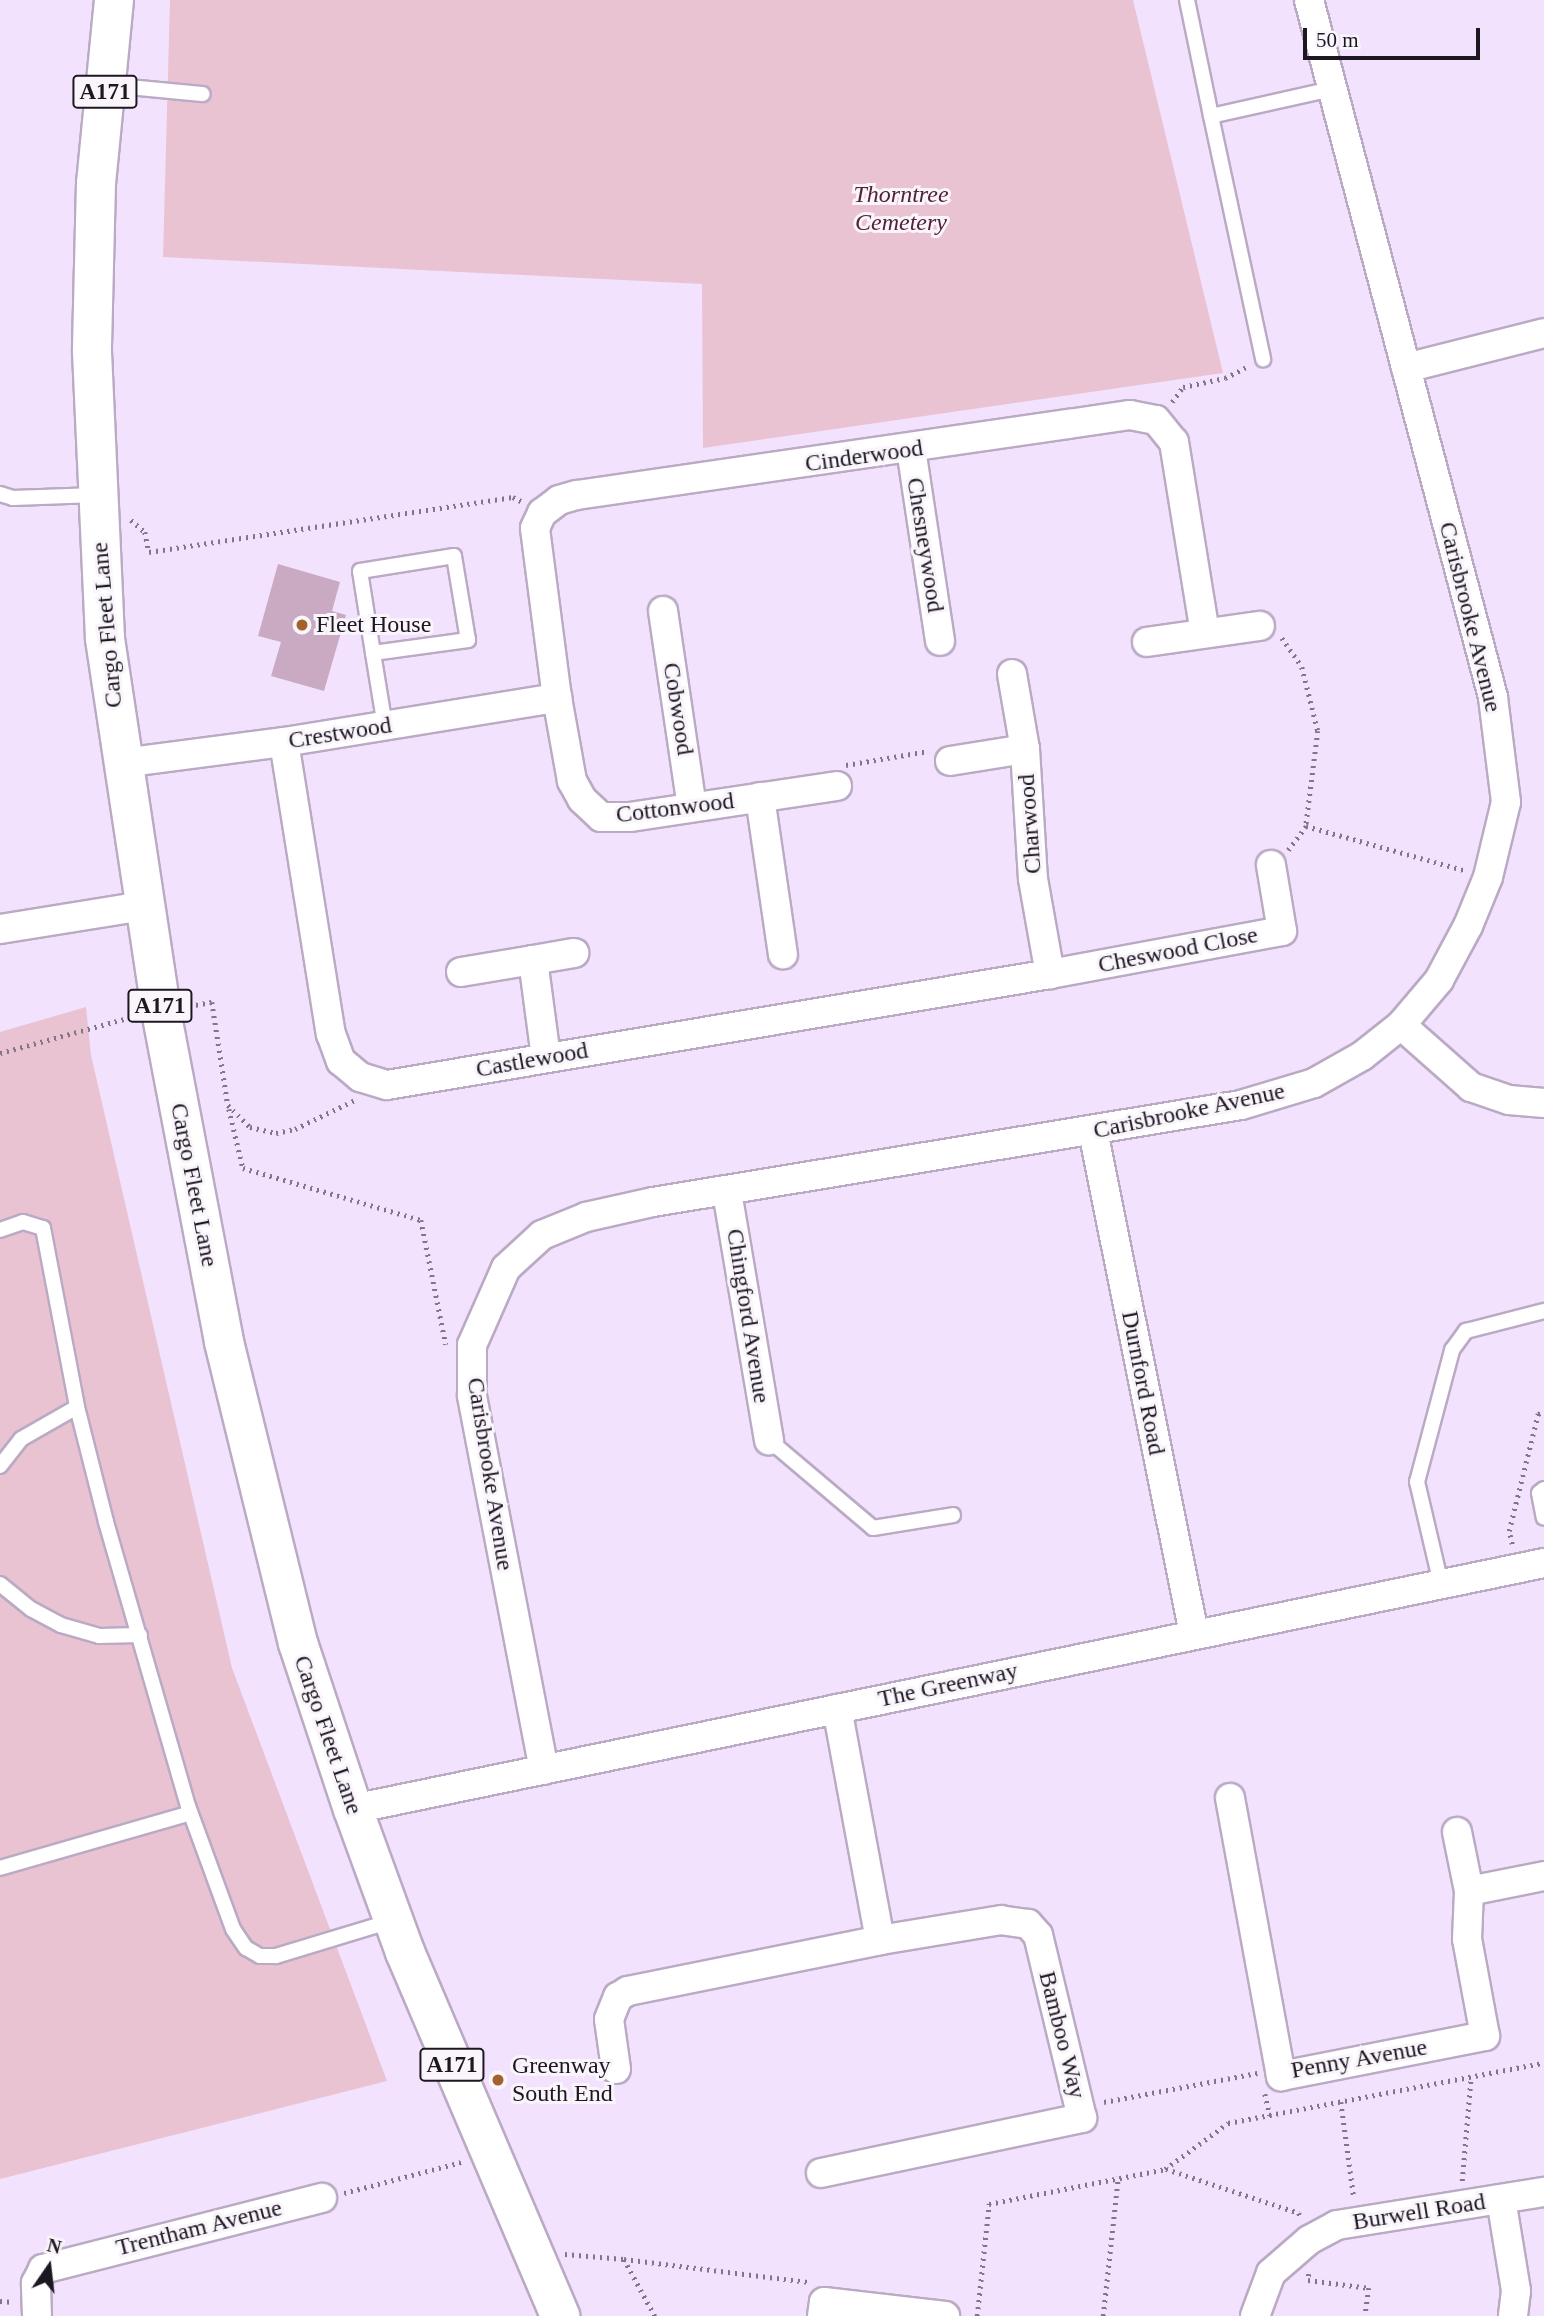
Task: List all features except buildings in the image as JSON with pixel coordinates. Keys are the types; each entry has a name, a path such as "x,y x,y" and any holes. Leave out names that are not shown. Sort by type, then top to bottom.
{"main road":[{"name":"Cargo Fleet Lane","path":"114,0 96,196 92,352 96,495 105,639 161,1011 227,1355 298,1643 353,1809 392,1921 489,2155 560,2316"}],"street":[{"name":"Carisbrooke Avenue","path":"544,1770 472,1395 472,1345 506,1268 542,1235 586,1217 1241,1105 1314,1083 1362,1056 1401,1025 1438,980 1488,877 1506,802 1493,697 1309,0"},
{"path":"1406,368 1544,333"},
{"name":"Cinderwood","path":"542,513 559,500 577,495 911,449 1130,415 1156,420 1174,442"},
{"path":"1174,442 1205,633"},
{"name":"Chesneywood","path":"911,449 940,641"},
{"path":"542,513 535,528 557,698"},
{"name":"Cobwood","path":"663,611 692,807"},
{"path":"1147,642 1260,626"},
{"path":"1012,674 1025,749"},
{"name":"Crestwood","path":"122,763 284,743 557,698"},
{"name":"Cottonwood","path":"557,698 572,781 582,799 601,817 837,786"},
{"path":"284,743 331,1034 341,1061 360,1077 387,1085"},
{"name":"Charwood","path":"950,761 1025,749 1033,879 1050,974"},
{"path":"760,797 783,954"},
{"name":"Cheswood Close","path":"1050,974 1282,931 1271,865"},
{"path":"0,929 144,906"},
{"path":"461,972 574,953"},
{"path":"533,960 546,1057"},
{"name":"Castlewood","path":"387,1085 1050,974"},
{"path":"1401,1025 1471,1087 1509,1100 1544,1103"},
{"name":"Durnford Road","path":"1093,1131 1194,1634"},
{"name":"Chingford Avenue","path":"727,1192 769,1440"},
{"name":"The Greenway","path":"353,1809 1544,1563"},
{"path":"837,1709 880,1940"},
{"name":"Penny Avenue","path":"1230,1798 1281,2076 1485,2036 1467,1939 1469,1891 1457,1832"},
{"path":"1469,1891 1544,1876"},
{"name":"Bamboo Way","path":"616,2069 609,2019 618,1997 628,1991 880,1940 1001,1920 1028,1924 1038,1935 1082,2118 821,2173"},
{"name":"Burwell Road","path":"1255,2316 1271,2273 1309,2240 1357,2220 1544,2192"},
{"name":"Trentham Avenue","path":"37,2316 36,2283 43,2269 322,2198"},
{"path":"1501,2199 1516,2291 1513,2316"},
{"path":"823,2309 945,2316"}],"lane":[{"path":"1187,0 1263,359"},
{"path":"106,85 203,94"},
{"path":"1211,117 1332,89"},
{"path":"0,494 13,498 96,495"},
{"path":"373,653 468,640 454,556 360,571 373,653 385,726"},
{"path":"0,1230 23,1222 43,1228 77,1407 190,1813 233,1929 246,1948 260,1956 276,1956 392,1921"},
{"path":"1441,1584 1417,1482 1452,1350 1466,1331 1544,1311"},
{"path":"0,1466 21,1439 77,1407"},
{"path":"769,1440 873,1528 953,1515"},
{"path":"1544,1489 1539,1493 1544,1518"},
{"path":"0,1584 31,1609 61,1625 99,1636 139,1635"},
{"path":"0,1868 190,1813"}],"path":[{"path":"1174,442 1168,408 1184,387 1225,378 1263,359"},
{"path":"96,495 145,532 149,552 513,496 542,513"},
{"path":"1260,626 1286,639 1302,667 1312,700 1318,755 1306,826 1271,865"},
{"path":"837,786 848,761 937,749 950,761"},
{"path":"1306,826 1488,877"},
{"path":"0,1053 161,1011 212,1002 228,1105 243,1168 421,1220 444,1345 472,1345"},
{"path":"228,1105 250,1127 276,1133 387,1085"},
{"path":"977,2316 989,2204 1165,2169 1228,2123 1544,2063"},
{"path":"1079,2107 1280,2069"},
{"path":"1471,2077 1462,2185 1501,2199"},
{"path":"1341,2102 1357,2220"},
{"path":"322,2198 489,2155"},
{"path":"1103,2316 1118,2177"},
{"path":"530,2250 808,2282 823,2309"},
{"path":"624,2259 655,2316"}],"green space":[{"name":"Thorntree Cemetery","path":"170,0 1133,0 1223,373 703,448 702,284 163,257"},
{"path":"86,1007 91,1055 232,1668 387,2081 0,2179 0,1032"}],"place":[{"name":"Fleet House","path":"302,625"},
{"name":"Greenway South End","path":"498,2080"}]}
